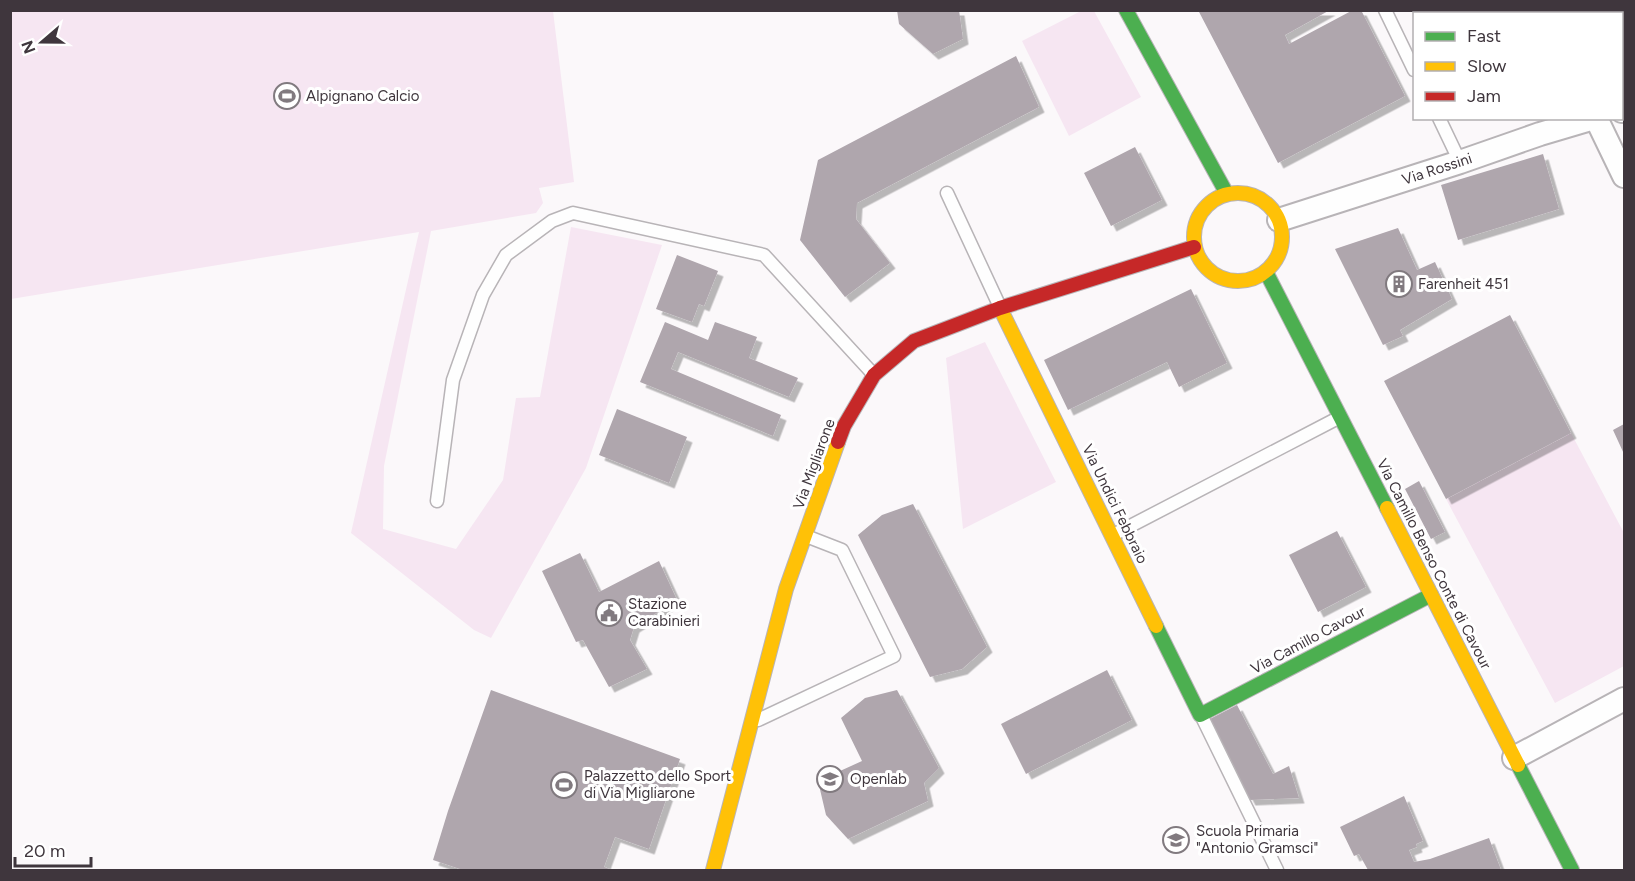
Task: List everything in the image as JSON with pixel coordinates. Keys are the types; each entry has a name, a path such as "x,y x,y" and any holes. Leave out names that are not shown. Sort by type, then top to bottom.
{"street":[{"path":"1126,10 1227,194"},
{"name":"Via Rossini","path":"1279,220 1588,120"},
{"path":"1596,120 1624,176"},
{"path":"1227,194 1252,195 1263,200 1273,209 1279,220 1282,234 1281,248 1275,261 1266,272 1253,279 1238,282 1223,280 1205,267 1194,247 1193,233 1204,208 1227,194"},
{"name":"Via Migliarone","path":"713,870 786,589 844,426 874,375 914,341 1000,308 1194,247"},
{"name":"Via Camillo Benso Conte di Cavour","path":"1266,272 1514,758 1566,867"},
{"name":"Via Undici Febbraio","path":"1000,308 1200,715"},
{"name":"Via Camillo Cavour","path":"1200,715 1431,595"},
{"path":"1514,758 1624,699"}],"lane":[{"path":"1385,10 1413,68"},
{"path":"1440,120 1460,162"},
{"path":"947,193 1000,308"},
{"path":"437,501 453,380 483,295 507,255 552,221 573,213 764,255 874,375"},
{"path":"1112,536 1340,416"},
{"path":"752,723 894,656 842,550 805,536"},
{"path":"1200,715 1277,870"}],"shaded area":[{"name":"Alpignano Calcio","path":"10,11 553,11 574,182 539,188 543,203 536,213 431,231 384,466 383,529 456,549 503,480 516,398 540,397 571,227 662,245 586,468 491,638 474,630 351,533 419,232 11,299"},
{"path":"1081,11 1094,11 1141,97 1069,136 1022,41"},
{"path":"985,342 1056,482 963,529 946,358"},
{"path":"1571,433 1624,533 1624,666 1555,703 1446,499"}],"building":[{"path":"897,10 959,10 963,39 933,54 899,24"},
{"path":"1198,10 1330,10 1285,35 1289,44 1353,10 1361,10 1405,96 1278,163"},
{"path":"1445,10 1502,10 1502,12 1446,12"},
{"path":"1542,10 1624,10 1624,16 1623,12 1542,12"},
{"path":"1016,56 1039,107 857,203 856,219 890,263 845,297 800,240 818,160"},
{"path":"1135,147 1162,200 1111,226 1084,173"},
{"path":"1543,154 1559,209 1458,240 1441,185"},
{"name":"Farenheit 451","path":"1398,228 1417,270 1435,262 1452,299 1400,330 1403,336 1383,345 1335,249"},
{"path":"677,255 718,271 704,306 699,304 692,322 656,309"},
{"path":"1191,289 1227,363 1179,387 1167,362 1068,410 1044,360"},
{"path":"1510,315 1571,433 1446,499 1384,381"},
{"path":"665,322 708,340 715,322 757,337 749,358 798,378 789,397 678,352 671,369 781,415 773,436 640,382"},
{"path":"617,409 687,437 669,483 599,455"},
{"path":"1624,424 1624,454 1613,430"},
{"path":"1419,481 1445,532 1431,539 1405,489"},
{"path":"913,504 987,647 962,669 930,677 858,535 882,515"},
{"path":"1337,531 1366,587 1318,612 1289,555"},
{"name":"Stazione Carabinieri","path":"580,553 599,592 659,561 677,600 634,627 630,640 647,669 609,687 583,640 576,642 542,571"},
{"path":"1107,670 1132,720 1026,774 1001,724"},
{"name":"Palazzetto dello Sport di Via Migliarone","path":"491,690 680,759 649,849 615,837 604,867 612,870 463,870 433,860"},
{"path":"897,690 939,768 924,783 928,801 848,839 826,815 818,781 862,761 841,718 865,698"},
{"path":"1237,705 1273,774 1289,766 1299,798 1250,800 1208,720"},
{"path":"1404,796 1423,841 1416,844 1417,847 1409,850 1414,862 1430,859 1489,838 1501,870 1368,870 1359,854 1354,856 1340,827"}],"traffic: fast":[{"path":"1126,10 1227,194"},
{"path":"1266,272 1387,508"},
{"path":"1156,626 1200,715 1431,595"},
{"path":"1518,765 1572,870"}],"traffic: slow":[{"path":"1238,193 1263,200 1275,212 1282,237 1275,262 1263,274 1238,281 1213,274 1201,262 1194,237 1201,212 1213,200 1238,193"},
{"path":"1000,308 1156,626"},
{"path":"713,870 786,589 838,442"},
{"path":"1387,508 1518,765"}],"traffic: jam":[{"path":"838,442 844,426 874,375 914,341 1000,308 1194,247"}],"place":[{"name":"Alpignano Calcio","path":"287,96"},
{"name":"Farenheit 451","path":"1399,284"},
{"name":"Stazione Carabinieri","path":"609,613"},
{"name":"Openlab","path":"830,779"},
{"name":"Palazzetto dello Sport di Via Migliarone","path":"564,785"},
{"name":"Scuola Primaria \"Antonio Gramsci\"","path":"1176,840"}]}
